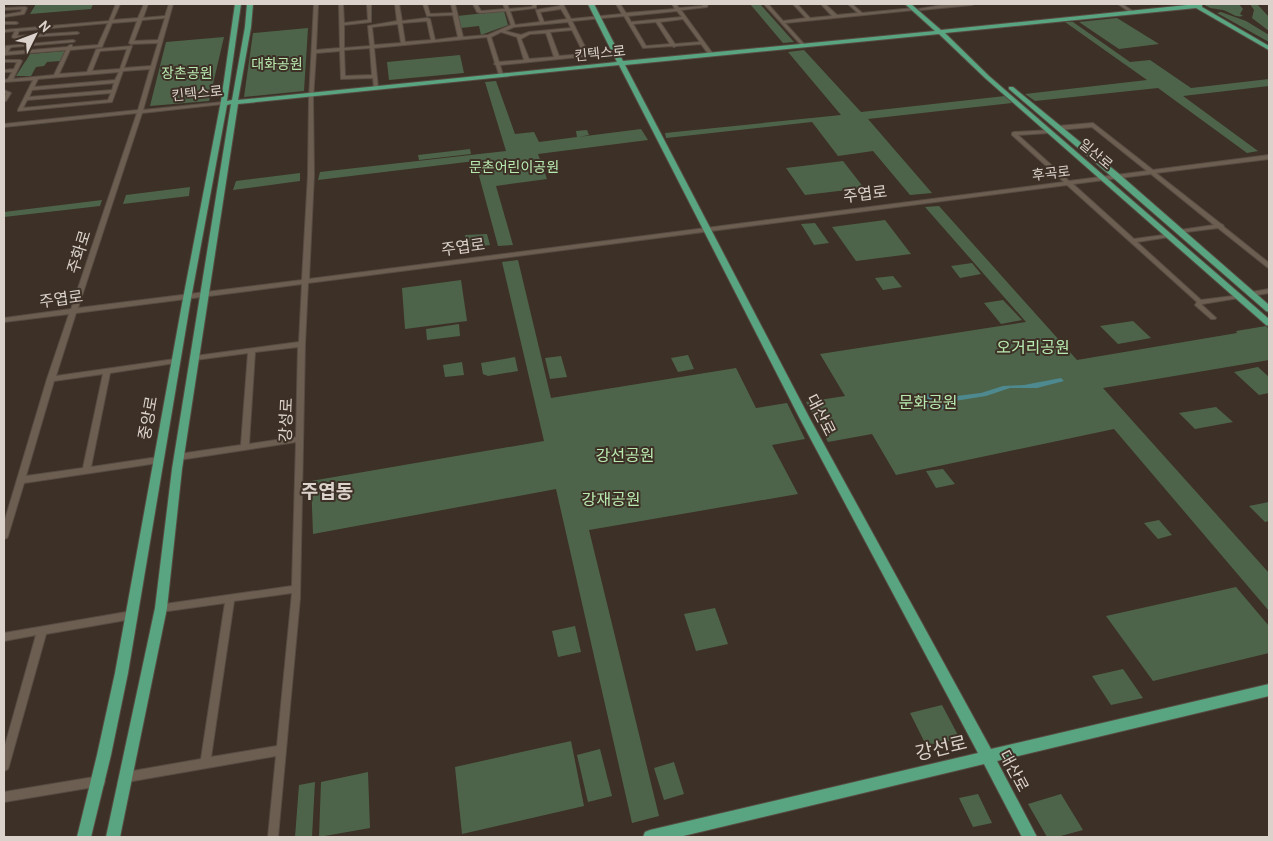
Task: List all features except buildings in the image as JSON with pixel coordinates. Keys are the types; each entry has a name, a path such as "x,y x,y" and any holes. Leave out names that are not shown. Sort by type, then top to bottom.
{"main road":[{"name":"중앙로","path":"84,837 100,781 132,615 186,296 223,103 238,4"},
{"path":"113,837 161,608 179,457 248,27 250,4"},
{"name":"대산로","path":"591,4 705,228 836,478 1030,837"},
{"name":"일산로","path":"908,4 917,7 1115,175 1269,310"},
{"name":"킨텍스로","path":"223,103 1196,5"},
{"path":"1196,5 1269,47"},
{"name":"일산로","path":"944,31 987,77 1104,177 1269,323"},
{"name":"강선로","path":"650,837 1269,690"}],"street":[{"path":"89,73 118,4"},
{"path":"36,78 20,110 110,102 146,4"},
{"name":"주화로","path":"4,536 51,379 140,111 171,4"},
{"path":"316,4 323,4"},
{"name":"강성로","path":"273,837 296,589 302,344 311,175 313,52 316,4"},
{"path":"341,4 343,78 375,76"},
{"path":"369,4 376,88"},
{"path":"397,4 403,44"},
{"path":"425,4 433,41"},
{"path":"452,4 461,39"},
{"path":"475,4 480,12 562,5 587,55 496,64"},
{"path":"505,4 513,26"},
{"path":"618,4 645,47 701,43"},
{"path":"674,4 711,54"},
{"path":"313,52 489,36 513,26 625,15 651,10 703,8 706,4"},
{"path":"766,4 802,45"},
{"path":"795,4 809,19"},
{"path":"823,4 836,17"},
{"path":"850,4 861,14"},
{"path":"782,22 887,12 917,7 973,4"},
{"path":"1120,4 1132,12"},
{"path":"535,7 543,23"},
{"path":"4,9 25,8 22,13 4,16"},
{"path":"882,8 887,12"},
{"path":"342,25 400,22 455,14"},
{"path":"4,31 167,17"},
{"path":"630,24 685,18"},
{"path":"658,21 674,46"},
{"path":"4,23 16,23 10,30"},
{"path":"56,76 81,24"},
{"path":"18,29 14,38 77,33"},
{"path":"501,31 520,37 529,33 574,29"},
{"path":"547,31 558,58"},
{"path":"489,36 500,75"},
{"path":"520,37 527,61"},
{"path":"73,41 12,46 8,47 5,54 99,48 161,41"},
{"path":"4,62 19,60 16,70 7,81"},
{"path":"7,81 153,67"},
{"path":"4,71 16,70"},
{"path":"31,89 118,81"},
{"path":"26,99 114,91"},
{"path":"5,99 6,92"},
{"name":"킨텍스로","path":"4,125 223,103"},
{"path":"1058,128 1092,125 1269,266"},
{"path":"1049,130 1014,134 1200,302"},
{"name":"후곡로","path":"926,200 1269,157"},
{"name":"주엽로","path":"4,320 380,273 705,228 926,200"},
{"path":"1180,232 1221,226"},
{"path":"1132,241 1169,235"},
{"path":"1251,294 1269,291"},
{"path":"1200,302 1239,296"},
{"path":"1200,302 1198,305 1213,318"},
{"path":"195,358 302,344"},
{"path":"245,447 252,351"},
{"path":"51,379 175,361"},
{"path":"86,471 108,371"},
{"path":"179,457 300,439"},
{"path":"21,480 158,460"},
{"path":"161,608 296,589"},
{"path":"205,764 230,598"},
{"path":"4,637 132,615"},
{"path":"4,766 42,631"},
{"path":"127,777 282,750"},
{"path":"4,797 100,781"}],"green space":[{"path":"36,4 93,4 91,9 30,14"},
{"path":"750,4 760,4 794,42 783,43"},
{"path":"1203,4 1239,4 1243,9 1240,14 1243,16 1235,16"},
{"path":"1250,4 1257,4 1269,17 1269,31 1252,18 1254,10"},
{"path":"504,11 508,25 481,35 479,26 461,28 457,16"},
{"path":"1221,12 1246,21 1269,35 1269,42 1217,13"},
{"path":"1117,18 1159,44 1119,49 1079,22"},
{"path":"1065,22 1073,22 1130,62 1150,60 1191,88 1269,79 1269,86 1183,96 1258,151 1247,153 1158,88 1035,101 1025,94 1147,80"},
{"name":"대화공원","path":"308,28 304,91 244,97 253,33"},
{"name":"장촌공원","path":"224,37 209,101 150,106 166,42"},
{"path":"804,50 861,112 1005,96 1012,103 868,119 932,193 910,195 873,151 838,156 812,122 666,138 665,133 841,115 788,52"},
{"path":"65,51 60,61 47,62 44,66 36,67 31,76 16,76 30,54"},
{"path":"460,55 464,73 389,80 387,62"},
{"name":"문촌어린이공원","path":"496,81 515,134 534,132 539,142 577,137 576,131 587,130 589,135 578,137 641,129 648,140 538,154 547,179 496,186 513,245 498,246 475,161 318,180 320,172 506,151 485,82"},
{"path":"470,149 471,154 419,160 418,155"},
{"path":"843,161 864,188 805,195 786,168"},
{"path":"300,173 300,181 233,190 236,181"},
{"path":"190,187 189,196 123,204 126,195"},
{"path":"102,200 100,206 4,217 4,212"},
{"name":"문화공원","path":"939,206 1077,360 1237,333 1236,331 1266,326 1269,329 1269,360 1103,388 1269,573 1269,611 1114,429 896,475 872,434 828,442 806,402 845,396 820,354 1026,322 925,207"},
{"path":"885,220 911,254 856,261 832,227"},
{"path":"815,223 829,243 814,245 801,224"},
{"path":"487,234 490,245 466,248 465,235"},
{"name":"강선공원","path":"518,260 551,398 736,368 756,408 787,403 805,439 772,445 798,494 589,530 659,816 632,823 556,489 313,534 311,481 544,441 502,262"},
{"path":"972,263 981,274 960,278 951,266"},
{"path":"893,276 902,287 883,290 875,278"},
{"path":"461,280 467,321 405,329 402,288"},
{"path":"1003,300 1022,320 1001,324 984,303"},
{"path":"1133,321 1151,338 1118,344 1100,326"},
{"path":"459,324 460,336 427,340 426,329"},
{"path":"688,355 694,369 678,372 671,358"},
{"path":"561,356 567,377 550,379 545,358"},
{"path":"515,357 518,371 488,376 483,374 481,363"},
{"path":"462,362 464,375 445,377 443,365"},
{"path":"1258,367 1269,377 1269,393 1259,395 1234,372"},
{"path":"1216,407 1233,422 1195,429 1179,413"},
{"path":"943,469 955,484 936,488 926,471"},
{"path":"1269,502 1269,521 1265,522 1249,506"},
{"path":"1159,520 1172,535 1158,539 1144,523"},
{"path":"1236,587 1269,626 1269,653 1153,681 1106,616"},
{"path":"715,608 728,644 696,651 684,614"},
{"path":"575,626 581,652 558,657 552,631"},
{"path":"1123,669 1143,698 1111,705 1092,676"},
{"path":"942,705 960,739 926,745 910,713"},
{"path":"571,741 584,806 462,834 455,767"},
{"path":"600,749 612,796 588,802 577,755"},
{"path":"674,762 684,794 664,800 654,768"},
{"path":"368,772 370,828 319,837 321,782"},
{"path":"315,782 312,837 295,837 299,785"},
{"path":"978,794 992,823 973,827 959,798"},
{"path":"1061,794 1083,830 1057,837 1047,837 1028,804"}],"water":[{"path":"1061,378 1064,381 1037,388 1010,388 986,396 948,402 946,408 939,410 929,408 922,400 928,394 948,397 981,393 1003,386 1024,385"}],"district":[{"name":"주엽동","path":"327,491"}],"park label":[{"name":"오거리공원","path":"1033,347"},
{"name":"강재공원","path":"611,499"}]}
